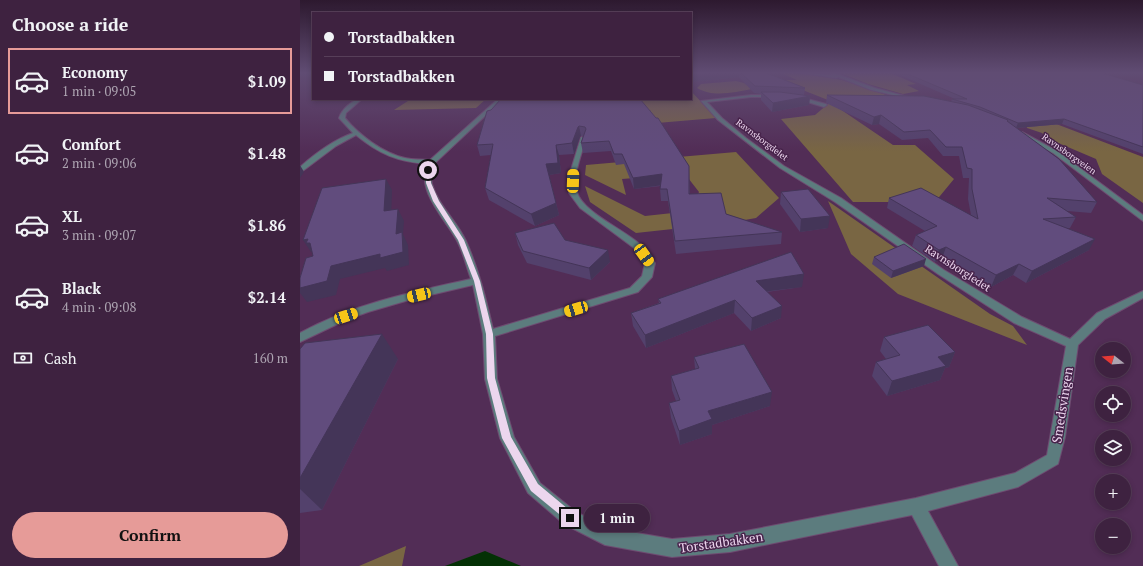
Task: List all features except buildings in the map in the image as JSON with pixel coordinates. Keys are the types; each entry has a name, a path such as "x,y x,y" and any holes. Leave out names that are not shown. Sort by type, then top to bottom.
{"street":[{"name":"Ravnsborgdelet","path":"728,98 703,101 720,119 782,167 838,200"},
{"name":"Ravnsborgdelet","path":"801,98 824,105"},
{"path":"359,100 344,112 342,118 357,133 386,154 414,161 432,162 500,102"},
{"name":"Ravnsborgveien","path":"1013,129 1055,152 1143,219"},
{"path":"300,171 329,147 342,139 357,133"},
{"path":"489,334 634,290 647,277 650,263 638,246 612,229 582,205 573,193 574,171 583,138"},
{"name":"Torstadbakken","path":"432,162 428,170 428,183 436,201 461,240 477,281 489,334 491,378 507,438 534,488 570,518 605,536 672,548 723,544 916,506"},
{"name":"Ravnsborgledet","path":"838,200 941,272 1011,316 1072,344"},
{"path":"300,338 346,316 375,307 477,281"},
{"path":"1072,344 1101,316 1143,294"},
{"name":"Smedsvingen","path":"916,506 1018,480 1053,459 1058,437 1072,344"},
{"path":"916,506 949,566"}],"shaded area":[{"path":"692,98 698,98 716,118 657,123 650,110 632,111 626,100 692,100"},
{"path":"824,98 878,98 840,109 893,145 915,145 954,179 935,202 853,202 781,119 815,115 828,104 828,100"},
{"path":"409,100 485,100 476,108 394,110"},
{"path":"1051,122 1143,157 1143,203 1102,174 1096,159 1049,139 1042,133 1027,128 1026,124"},
{"path":"736,152 779,198 756,218 728,223 636,233 590,202 585,186 645,216 691,211 699,192 685,174 622,179 626,195 585,175 586,165"},
{"path":"828,201 990,314 1013,326 1027,345 898,294 851,254"},
{"path":"406,546 402,566 359,566"},
{"path":"485,551 521,566 445,566"}],"route":[{"path":"428,170 428,183 436,201 461,240 477,281 489,334 491,378 507,438 534,488 570,518"}]}
